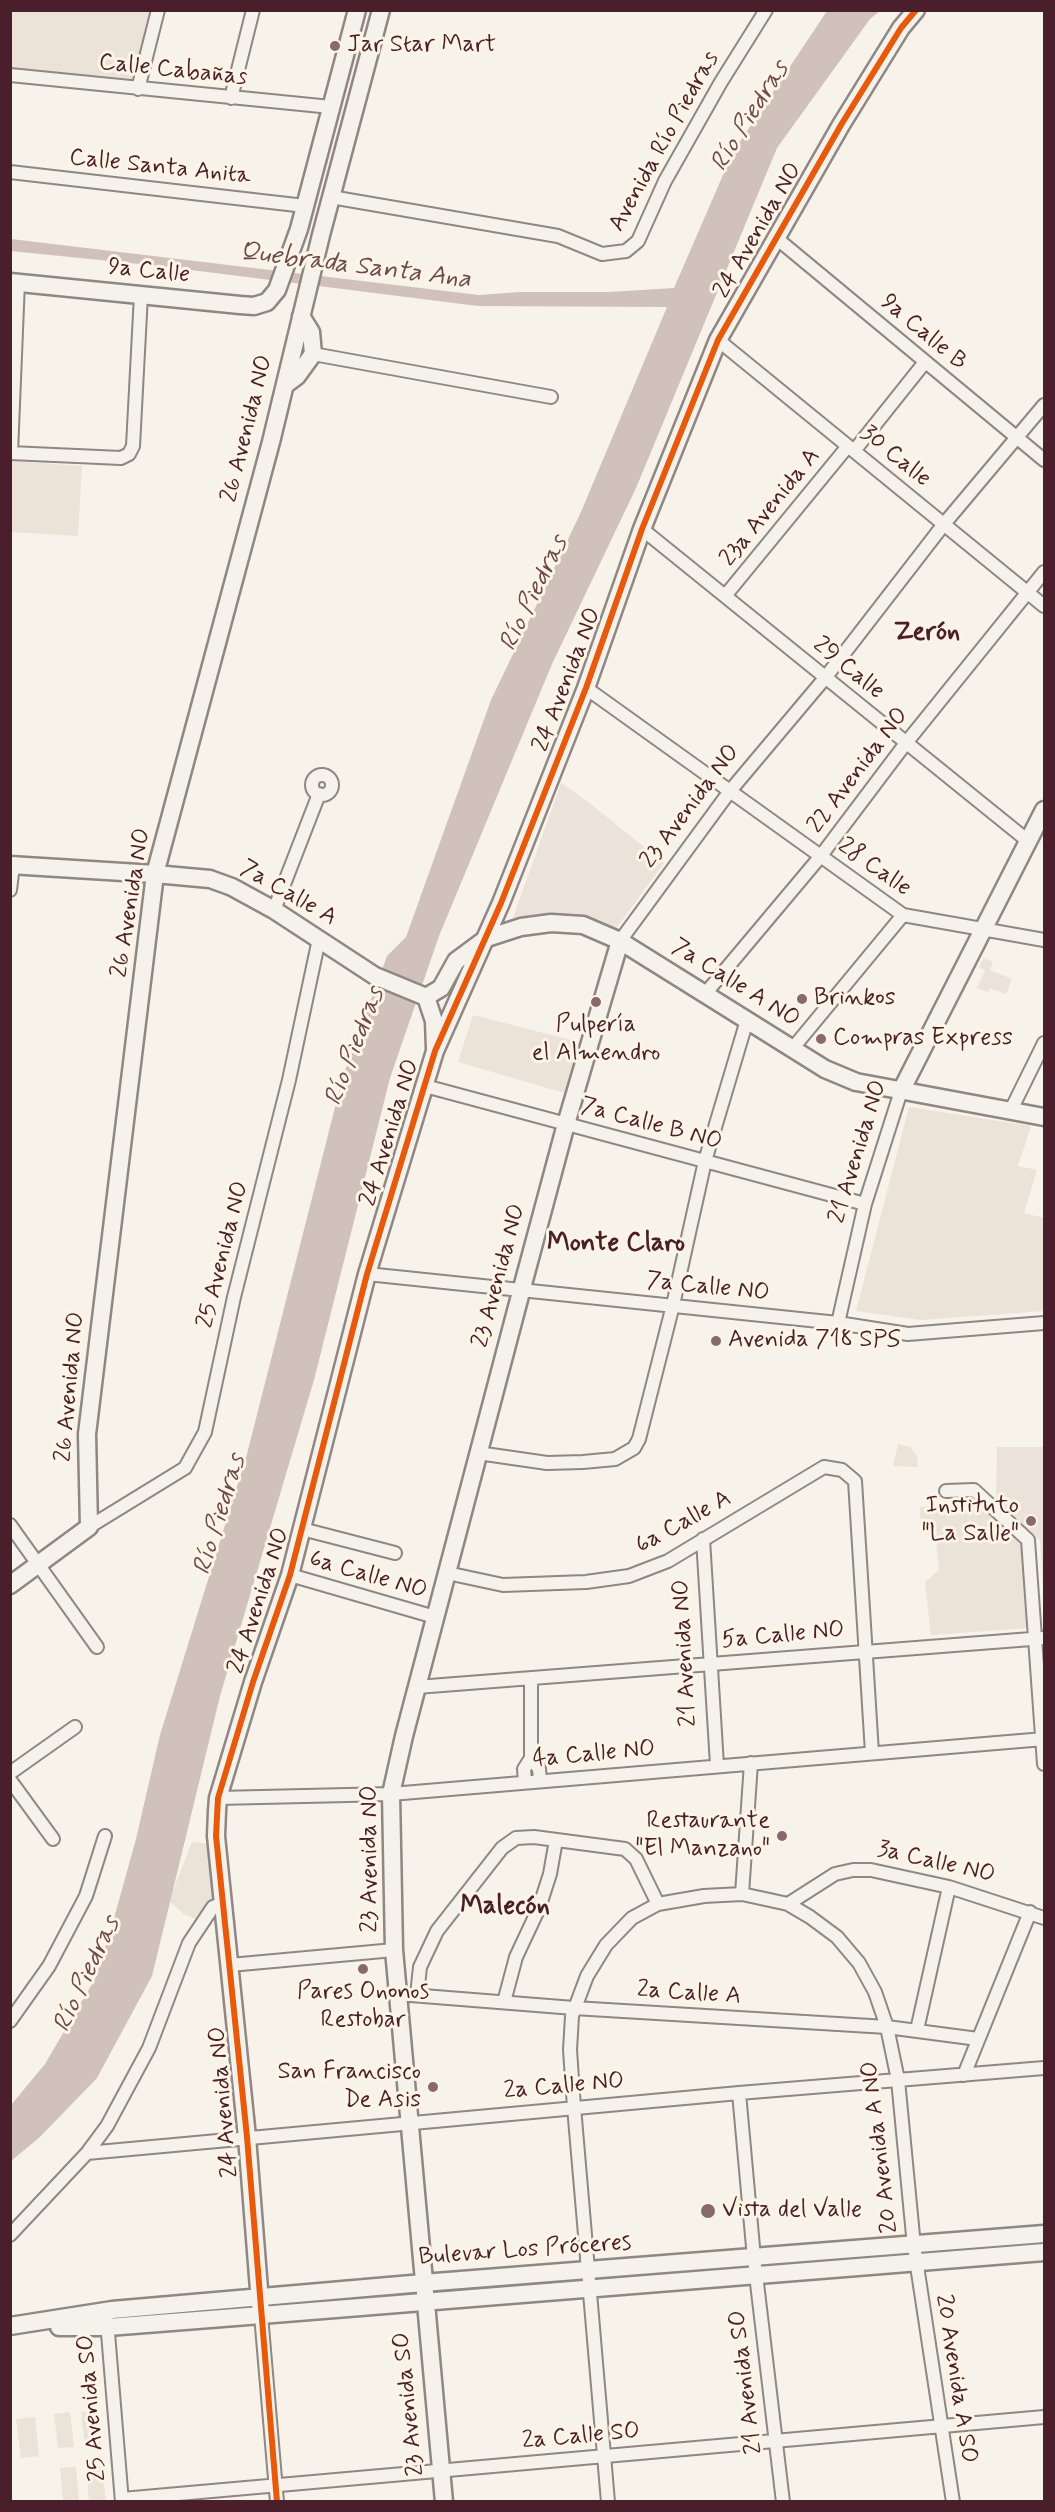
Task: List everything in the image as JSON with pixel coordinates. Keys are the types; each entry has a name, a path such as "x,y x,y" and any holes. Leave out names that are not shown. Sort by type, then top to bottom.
{"street":[{"path":"138,89 158,10"},
{"path":"231,98 253,10"},
{"path":"305,206 357,10"},
{"name":"26 Avenida NO","path":"89,1527 87,1434 155,874 285,385 321,235 381,10"},
{"name":"Avenida Río Piedras","path":"331,197 558,236 602,254 626,251 638,241 665,181 721,82 766,10"},
{"name":"24 Avenida NO","path":"261,2315 247,2137 216,1836 218,1798 253,1682 290,1575 367,1274 435,1051 487,938 586,688 642,530 718,340 775,237 901,28 916,10"},
{"name":"Calle Cabañas","path":"10,75 331,107"},
{"name":"Calle Santa Anita","path":"10,172 305,206"},
{"name":"9a Calle","path":"14,282 254,306 267,302 277,290 305,206"},
{"name":"9a Calle B","path":"775,237 1044,460"},
{"path":"14,282 11,453 121,458 129,454 133,446 141,295"},
{"path":"285,385 297,376 313,354 311,332 303,308"},
{"name":"30 Calle","path":"718,340 1044,606"},
{"path":"313,354 551,397"},
{"name":"23a Avenida A","path":"725,596 925,362"},
{"name":"23 Avenida NO","path":"424,2302 394,1950 391,1794 435,1617 566,1124 620,941 730,791 825,678 944,524 1044,405"},
{"name":"29 Calle","path":"642,530 1028,841"},
{"name":"22 Avenida NO","path":"705,994 820,856 906,743 1044,572"},
{"name":"28 Calle","path":"586,688 903,915 1044,940"},
{"path":"274,910 319,794"},
{"name":"21 Avenida NO","path":"838,1323 865,1204 901,1091 985,930 1044,810"},
{"path":"10,890 12,865"},
{"name":"7a Calle A","path":"12,865 210,879 232,887 274,910 375,976 424,997"},
{"path":"793,1048 903,915"},
{"name":"7a Calle A NO","path":"424,997 441,988 456,961 487,938 521,927 551,923 583,925 620,941 825,1069 856,1082 1044,1117"},
{"name":"25 Avenida NO","path":"89,1527 185,1468 205,1432 234,1297 289,1080 319,939"},
{"path":"424,997 434,1021 435,1051"},
{"path":"478,1454 513,1460 583,1462 615,1459 634,1448 639,1439 673,1305 705,1161 747,1020"},
{"path":"1011,1110 1044,1043"},
{"name":"7a Calle B NO","path":"425,1086 865,1204"},
{"name":"7a Calle NO","path":"367,1274 522,1288 838,1323 908,1334 1044,1323"},
{"name":"6a Calle A","path":"447,1573 503,1585 586,1582 629,1576 668,1561 824,1467 842,1470 855,1481 865,1650"},
{"path":"946,1491 974,1490 1028,1540 1040,1638 1044,1764"},
{"path":"10,1525 97,1647"},
{"path":"10,1585 89,1527"},
{"path":"302,1529 395,1553"},
{"name":"21 Avenida NO","path":"703,1539 717,1765"},
{"name":"6a Calle NO","path":"290,1575 435,1617"},
{"name":"5a Calle NO","path":"417,1687 1040,1638"},
{"path":"865,1650 872,1753"},
{"path":"525,1782 524,1769 531,1758 531,1679"},
{"path":"10,1773 75,1727"},
{"name":"4a Calle NO","path":"218,1798 391,1794 1044,1739"},
{"path":"531,1758 536,1763 540,1781"},
{"path":"742,1894 751,1763"},
{"path":"10,1780 53,1839"},
{"path":"10,2021 50,1966 86,1896 105,1836"},
{"path":"417,1995 420,1967 437,1931 502,1848 516,1838 525,1836 619,1847 630,1852 658,1904"},
{"path":"504,2002 516,1957 539,1908 550,1874 556,1840"},
{"name":"3a Calle NO","path":"788,1904 835,1874 853,1870 871,1870 949,1887 1044,1918"},
{"path":"917,2030 949,1887"},
{"name":"20 Avenida A NO","path":"574,2008 587,1976 606,1945 632,1918 658,1904 704,1896 742,1894 788,1904 810,1917 837,1937 859,1963 875,1992 886,2027 898,2080 915,2254"},
{"path":"10,2235 87,2152 107,2126 149,2048 189,1943 213,1907 223,1903"},
{"path":"964,2075 1030,1912"},
{"path":"230,1965 394,1950"},
{"name":"2a Calle A","path":"398,1994 574,2008 886,2027 978,2039"},
{"path":"574,2008 570,2050 608,2502"},
{"name":"2a Calle NO","path":"87,2152 574,2107 1044,2068"},
{"path":"739,2093 754,2258"},
{"name":"Bulevar Los Próceres","path":"10,2327 107,2319 261,2315 756,2276 1044,2234"},
{"name":"Bulevar Los Próceres","path":"107,2319 259,2297 754,2258 1044,2252"},
{"name":"20 Avenida A SO","path":"915,2254 953,2502"},
{"name":"21 Avenida SO","path":"754,2258 783,2502"},
{"name":"23 Avenida SO","path":"424,2302 444,2502"},
{"path":"261,2315 277,2502"},
{"name":"25 Avenida SO","path":"107,2319 122,2500"},
{"name":"2a Calle SO","path":"122,2500 1044,2417"}],"shaded area":[{"path":"11,11 150,11 135,82 11,69"},
{"path":"11,461 82,466 78,536 11,532"},
{"path":"561,783 664,863 615,930 578,914 554,913 513,918"},
{"path":"983,958 993,962 990,970 1012,979 1006,994 990,988 988,992 977,988 985,970 979,968"},
{"path":"473,1015 583,1043 568,1094 458,1062"},
{"path":"909,1107 1031,1126 1018,1166 1037,1170 1024,1213 1044,1218 1044,1311 921,1320 856,1311"},
{"path":"898,1444 910,1447 917,1456 918,1467 893,1466"},
{"name":"Instituto \"La Salle\"","path":"997,1447 1044,1447 1044,1606 1040,1540 996,1503"},
{"path":"983,1502 1023,1547 1029,1628 931,1635 925,1582 939,1570 936,1541 921,1529 920,1507"},
{"path":"192,1842 211,1844 216,1901 201,1921 184,1914 169,1901"},
{"path":"98,2411 101,2445 85,2447 81,2412"},
{"path":"70,2412 74,2447 58,2448 54,2414"},
{"path":"35,2417 39,2456 21,2458 16,2419"},
{"path":"102,2466 106,2500 89,2501 86,2467"},
{"path":"76,2467 79,2501 63,2501 60,2468"}],"water":[{"name":"Río Piedras","path":"827,11 880,11 870,19 777,148 636,488 552,664 439,936 390,1078 314,1380 220,1696 152,1976 97,2078 40,2137 11,2161 11,2105 45,2064 95,1979 111,1929 136,1839 160,1735 247,1454 343,1076 387,956 406,937 491,700 581,512 667,307 478,306 159,266 11,251 11,239 479,295 674,288 733,152"}],"cycle path":[{"path":"277,2502 247,2137 216,1836 218,1798 253,1682 290,1575 367,1274 435,1051 501,903 586,688 642,529 718,340 841,125 901,28 916,10"}],"place":[{"name":"Jar Star Mart","path":"335,46"},
{"name":"Brinkos","path":"802,999"},
{"name":"Pulpería el Almendro","path":"596,1002"},
{"name":"Compras Express","path":"821,1039"},
{"name":"Avenida 718 SPS","path":"716,1341"},
{"name":"Instituto \"La Salle\"","path":"1031,1521"},
{"name":"Restaurante \"El Manzano\"","path":"782,1836"},
{"name":"Pares Ononos Restobar","path":"363,1969"},
{"name":"San Francisco De Asis","path":"433,2087"},
{"name":"Vista del Valle","path":"708,2211"}],"district":[{"name":"Zerón","path":"927,634"},
{"name":"Monte Claro","path":"616,1245"},
{"name":"Malecón","path":"505,1908"}],"water label":[{"name":"Quebrada Santa Ana","path":"355,267"}]}
